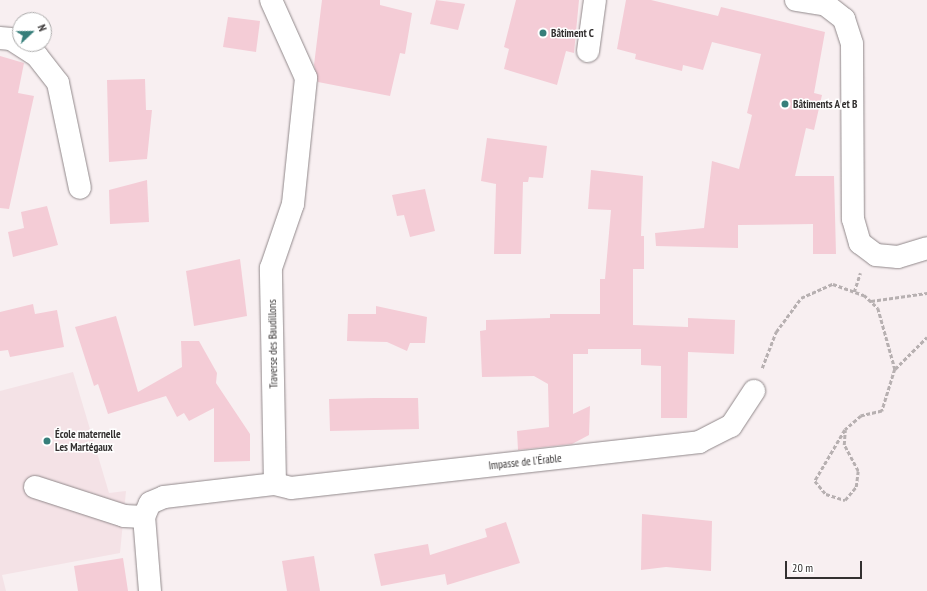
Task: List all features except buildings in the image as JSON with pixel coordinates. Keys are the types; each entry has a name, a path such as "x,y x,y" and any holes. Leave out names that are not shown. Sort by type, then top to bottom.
{"street":[{"name":"Traverse des Baudillons","path":"271,0 306,78 293,204 271,268 275,484"},
{"path":"588,51 595,0"},
{"path":"796,0 826,5 844,19 852,44 853,219 860,243 876,255 898,257 927,248"},
{"path":"0,38 11,39 37,56 58,83 80,188"},
{"name":"Impasse de l'Érable","path":"275,484 291,488 699,442 731,426 754,391"},
{"path":"150,591 144,517 150,503 164,497 275,484"},
{"path":"35,486 124,516 144,517"}],"path":[{"path":"754,391 776,332 801,298 834,284 864,295 878,308 895,369"},
{"path":"871,301 927,294"},
{"path":"845,430 844,445 858,471 856,487 845,500 826,494 815,481 845,430 861,416 882,412 895,369 927,338"}],"shaded area":[{"name":"École maternelle Les Martégaux","path":"73,372 109,493 126,491 120,553 2,575 6,591 0,591 0,391"}],"place":[{"name":"Bâtiment C","path":"543,33"},
{"name":"Bâtiments A et B","path":"785,104"},
{"name":"École maternelle Les Martégaux","path":"47,441"}]}
